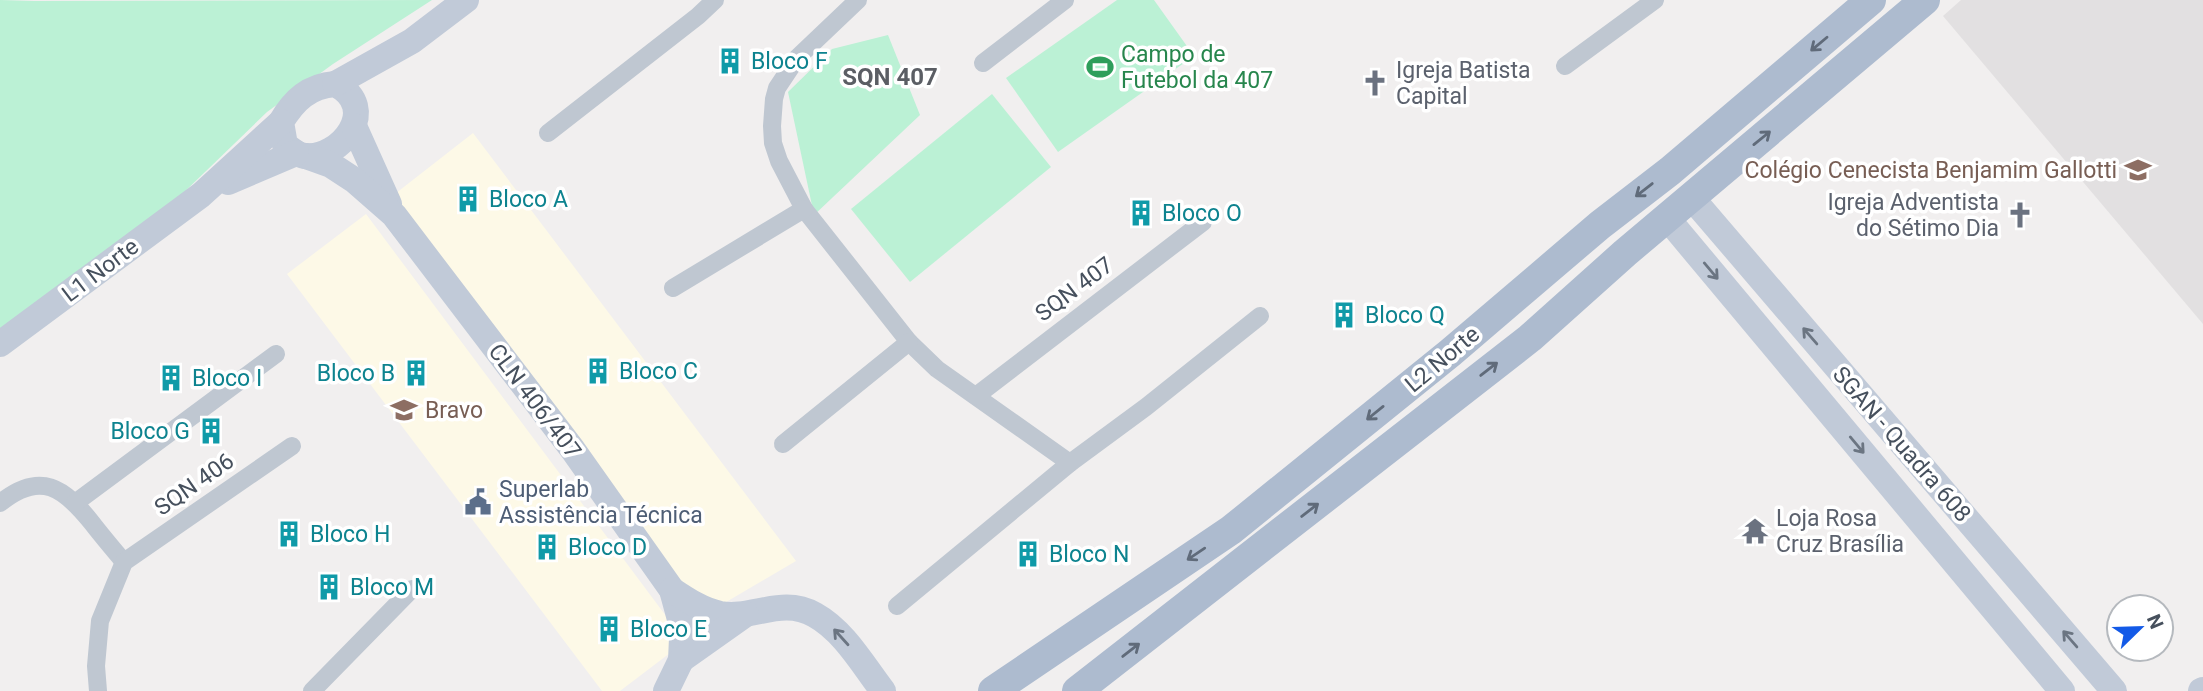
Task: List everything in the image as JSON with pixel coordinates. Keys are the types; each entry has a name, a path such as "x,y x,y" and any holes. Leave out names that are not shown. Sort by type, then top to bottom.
{"main road":[{"name":"L2 Norte","path":"1009,688 1231,530 1450,353 1871,0"},
{"name":"L2 Norte","path":"1076,691 1530,338 1625,253 1925,0"}],"street":[{"path":"412,41 355,114 340,143 323,152 301,154 285,145 281,122 292,104 304,93 322,85 335,84 412,41 467,0"},
{"path":"548,133 715,0"},
{"path":"858,0 797,58 783,77 774,99 772,126 773,143 779,161 804,209 909,341 937,369 1070,463"},
{"path":"983,62 1065,0"},
{"path":"1565,66 1655,0"},
{"path":"335,84 348,90 355,114"},
{"name":"CLN 406/407","path":"355,114 394,215"},
{"name":"L1 Norte","path":"0,344 201,195 281,122"},
{"name":"CLN 406/407","path":"301,154 331,165 354,180 394,215 573,450 672,590"},
{"name":"L1 Norte","path":"201,195 259,167 301,154"},
{"name":"SGAN - Quadra 608","path":"1691,197 2114,691"},
{"path":"673,288 804,209"},
{"path":"1667,218 2062,691"},
{"name":"SQN 407","path":"976,396 1202,222"},
{"path":"897,606 1070,463 1146,407 1260,316"},
{"path":"783,444 909,341"},
{"path":"75,503 276,354"},
{"name":"SQN 406","path":"124,562 292,446"},
{"path":"0,503 23,488 48,485 75,503 124,562 100,621 96,666 98,691"},
{"path":"312,691 412,589"},
{"path":"672,590 701,608 722,614 746,614 769,608 791,607 814,614 838,633 883,691"},
{"path":"666,691 681,660 681,623 672,590"},
{"path":"681,660 746,614"}],"shaded area":[{"name":"Colégio Cenecista Benjamim Gallotti","path":"1961,0 2203,0 2203,324 1943,16"},
{"path":"473,133 796,561 716,608 689,592 391,197"},
{"path":"366,214 666,616 674,650 620,691 602,691 287,274"}],"green space":[{"path":"0,0 432,0 333,64 267,112 176,200 0,333"},
{"name":"Campo de Futebol da 407","path":"1117,0 1154,0 1194,56 1058,152 1006,78"},
{"path":"888,35 920,115 814,215 788,92 832,49"},
{"path":"992,94 1051,167 910,282 851,209"}],"place":[{"name":"Bloco F","path":"730,61"},
{"name":"Campo de Futebol da 407","path":"1100,67"},
{"name":"Igreja Batista Capital","path":"1375,83"},
{"name":"Colégio Cenecista Benjamim Gallotti","path":"2138,170"},
{"name":"Bloco A","path":"468,199"},
{"name":"Bloco O","path":"1141,213"},
{"name":"Igreja Adventista do Sétimo Dia","path":"2020,215"},
{"name":"Bloco Q","path":"1344,315"},
{"name":"Bloco C","path":"598,371"},
{"name":"Bloco B","path":"416,373"},
{"name":"Bloco I","path":"171,378"},
{"name":"Bravo","path":"404,410"},
{"name":"Bloco G","path":"211,431"},
{"name":"Superlab Assistência Técnica","path":"478,502"},
{"name":"Loja Rosa Cruz Brasília","path":"1755,531"},
{"name":"Bloco H","path":"289,534"},
{"name":"Bloco D","path":"547,547"},
{"name":"Bloco N","path":"1028,554"},
{"name":"Bloco M","path":"329,587"},
{"name":"Bloco E","path":"609,629"}],"district":[{"name":"SQN 407","path":"890,77"}]}
